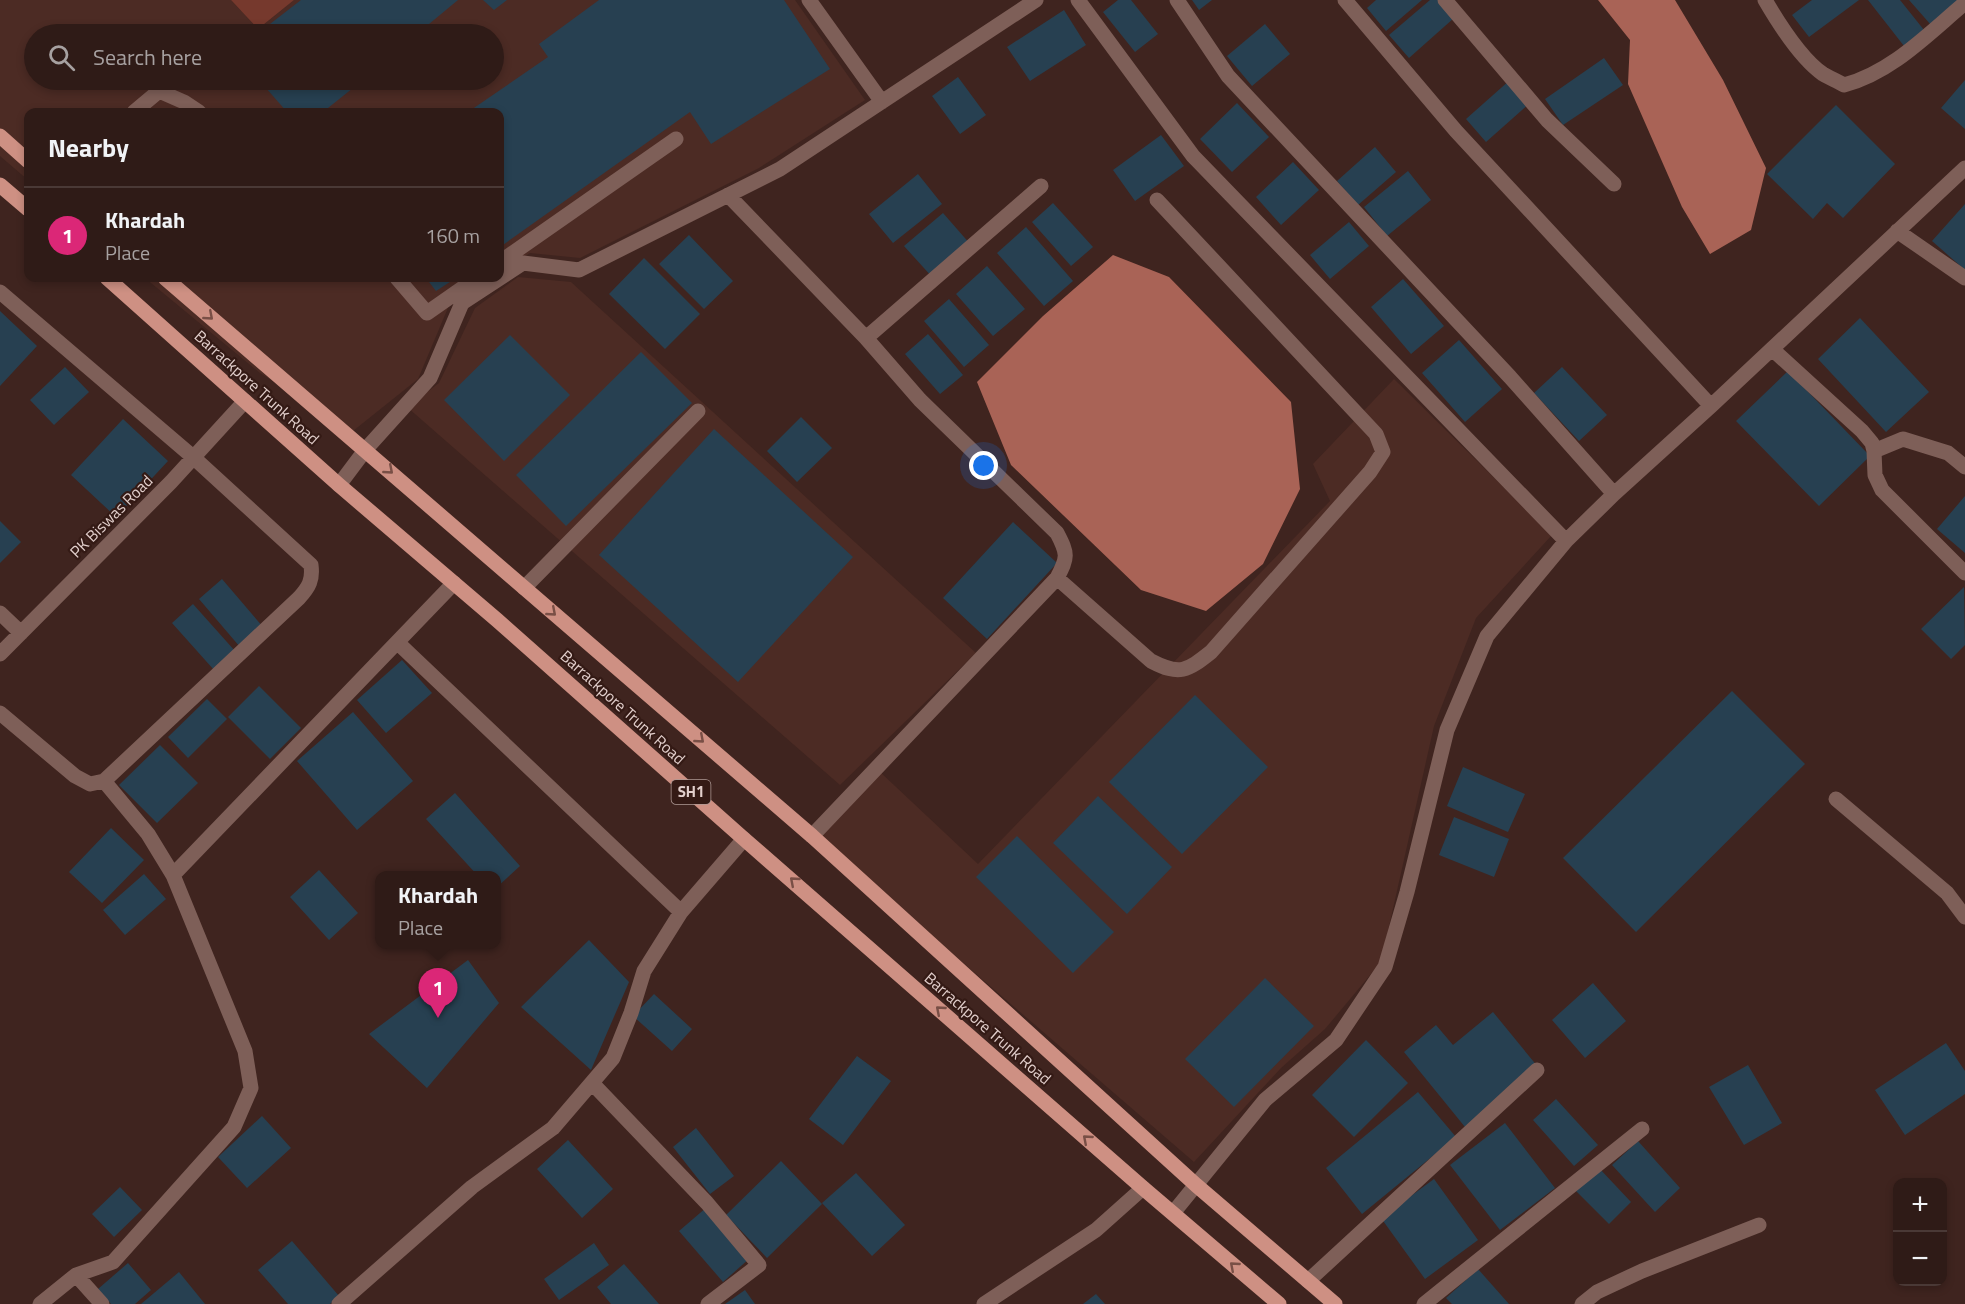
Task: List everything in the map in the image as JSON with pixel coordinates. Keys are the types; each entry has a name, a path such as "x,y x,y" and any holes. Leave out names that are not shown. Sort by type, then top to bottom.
{"main road":[{"path":"0,136 24,157"},
{"path":"0,185 24,206"},
{"name":"Barrackpore Trunk Road","path":"111,282 339,486 454,583 1143,1188 1279,1304"},
{"name":"Barrackpore Trunk Road","path":"170,282 812,836 1196,1185 1335,1304"}],"street":[{"path":"809,0 882,102"},
{"path":"504,275 523,262 579,270 780,169 1036,0"},
{"path":"1078,0 1194,156 1566,541"},
{"path":"1176,0 1228,76 1510,377 1614,494"},
{"path":"1345,0 1456,131 1711,406"},
{"path":"1445,0 1546,120 1614,184"},
{"path":"1765,0 1778,23 1804,56 1822,73 1844,85 1865,79 1903,55 1965,3"},
{"path":"139,108 159,92 193,108"},
{"path":"504,259 676,140"},
{"path":"1173,1213 1265,1100 1336,1040 1385,967 1407,892 1448,730 1487,636 1566,541 1614,494 1965,168"},
{"path":"866,338 1041,186"},
{"path":"728,195 866,338 920,400 1057,533 1065,549 1067,560 1057,578 812,836"},
{"path":"1057,578 1151,661 1168,670 1190,668 1211,652 1370,472 1383,452 1376,434 1157,200"},
{"path":"1897,231 1965,278"},
{"path":"400,282 427,313 471,282"},
{"path":"339,486 366,450 430,378 462,303 493,282"},
{"path":"0,292 193,457 311,565 312,576 309,586 299,598 104,781 90,784 75,776 0,713"},
{"path":"1772,349 1862,431 1872,443 1875,475 1882,490 1965,573"},
{"name":"PK Biswas Road","path":"0,654 245,401"},
{"path":"524,588 698,411"},
{"path":"1874,451 1903,439 1948,453 1965,467"},
{"path":"173,875 454,583"},
{"path":"0,613 21,633"},
{"path":"398,642 681,912"},
{"path":"40,1304 76,1275 113,1263 234,1127 251,1088 245,1051 173,875 148,834 104,781"},
{"path":"1836,799 1947,893 1965,917"},
{"path":"339,1304 472,1186 553,1128 613,1058 631,1013 644,971 681,912 744,839"},
{"path":"1308,1281 1537,1070"},
{"path":"592,1083 707,1203 759,1264 708,1304"},
{"path":"1424,1304 1642,1129"},
{"path":"984,1304 1096,1230 1143,1188"},
{"path":"1582,1304 1597,1292 1633,1275 1759,1225"},
{"path":"76,1275 102,1304"}],"shaded area":[{"path":"0,0 231,0 253,24 24,24 24,90 504,90 504,24 264,24 294,0 795,0 865,100 759,168 580,258 530,253 504,269 504,108 24,108 24,177 0,156"},
{"path":"231,0 294,0 264,24 253,24"},
{"path":"1598,0 1675,0 1723,80 1766,168 1751,230 1710,254 1682,207 1628,84 1630,40"},
{"path":"1113,255 1169,277 1291,402 1300,489 1263,564 1206,611 1141,590 1011,465 977,382 1043,316"},
{"path":"518,277 571,282 976,653 840,785 407,407 439,383 475,308"},
{"path":"150,282 484,282 450,303 418,379 353,431 260,373"},
{"path":"1394,379 1552,535 1476,618 1434,726 1381,962 1325,1029 1281,1068 1194,1162 918,924 817,841 879,771 978,864 1330,501 1313,464"}],"building":[{"path":"301,0 458,0 429,24 270,24"},
{"path":"483,0 507,0 494,10"},
{"path":"599,0 784,0 830,69 711,144 690,112 504,244 504,108 474,108 500,90 504,90 504,87 548,57 539,44"},
{"path":"1118,0 1131,0 1158,34 1135,52 1103,12"},
{"path":"1192,0 1212,0 1199,10"},
{"path":"1376,0 1422,0 1386,31 1367,8"},
{"path":"1430,0 1439,0 1454,18 1409,58 1389,35"},
{"path":"1812,0 1859,0 1809,37 1792,15"},
{"path":"1868,0 1900,0 1924,30 1904,46"},
{"path":"1909,0 1960,0 1931,25"},
{"path":"1064,10 1086,45 1030,81 1007,47"},
{"path":"1265,24 1290,54 1252,86 1227,56"},
{"path":"1604,58 1623,85 1563,125 1545,99"},
{"path":"958,77 986,115 960,134 932,96"},
{"path":"1510,80 1531,102 1486,142 1466,119"},
{"path":"1965,80 1965,129 1941,108"},
{"path":"268,90 350,90 328,108 284,108"},
{"path":"1237,103 1269,137 1232,172 1200,139"},
{"path":"1836,105 1895,164 1843,218 1827,203 1813,219 1767,174"},
{"path":"1161,135 1184,166 1135,201 1113,170"},
{"path":"1375,147 1396,172 1358,205 1337,181"},
{"path":"1293,162 1319,190 1281,225 1256,197"},
{"path":"1408,171 1431,200 1387,236 1364,207"},
{"path":"918,174 942,204 893,243 869,214"},
{"path":"1053,203 1093,247 1071,266 1032,222"},
{"path":"1965,204 1965,270 1932,241"},
{"path":"943,213 971,245 933,278 904,246"},
{"path":"1349,222 1369,246 1330,279 1310,255"},
{"path":"1026,227 1073,281 1044,306 997,253"},
{"path":"689,235 733,281 704,309 659,264"},
{"path":"644,258 700,314 665,349 609,294"},
{"path":"987,266 1025,309 993,336 956,294"},
{"path":"1403,279 1444,326 1411,354 1371,307"},
{"path":"429,282 450,282 436,291"},
{"path":"949,299 989,345 964,367 924,321"},
{"path":"0,311 37,346 0,386"},
{"path":"1860,318 1929,392 1886,432 1818,359"},
{"path":"928,334 963,375 940,394 905,354"},
{"path":"510,335 570,395 504,461 444,400"},
{"path":"1459,340 1502,389 1465,422 1422,373"},
{"path":"641,352 692,403 566,526 516,475"},
{"path":"65,367 89,392 54,425 30,400"},
{"path":"1562,367 1607,415 1579,441 1534,393"},
{"path":"1788,371 1870,456 1819,506 1736,421"},
{"path":"801,417 832,448 797,482 767,451"},
{"path":"123,419 168,461 116,517 71,475"},
{"path":"714,429 853,557 738,682 599,555"},
{"path":"1965,496 1965,553 1937,529"},
{"path":"0,521 21,542 0,563"},
{"path":"1013,522 1057,563 987,639 943,598"},
{"path":"222,579 263,627 240,647 199,599"},
{"path":"1964,587 1965,645 1951,659 1921,629"},
{"path":"193,604 235,651 214,670 172,623"},
{"path":"402,660 432,693 386,733 357,700"},
{"path":"259,686 301,728 270,759 228,717"},
{"path":"1732,691 1805,764 1636,932 1563,858"},
{"path":"1195,695 1268,767 1182,854 1109,782"},
{"path":"207,699 227,719 188,758 168,737"},
{"path":"353,712 413,781 357,830 297,761"},
{"path":"160,745 198,783 157,823 119,785"},
{"path":"1463,767 1525,794 1508,832 1447,806"},
{"path":"455,793 520,866 501,883 501,871 473,871 426,819"},
{"path":"1098,796 1172,867 1127,914 1053,843"},
{"path":"1454,817 1509,839 1494,877 1439,855"},
{"path":"111,828 144,860 102,903 69,872"},
{"path":"1017,836 1114,932 1073,973 976,877"},
{"path":"319,870 358,913 329,940 290,897"},
{"path":"144,874 166,899 125,935 103,910"},
{"path":"589,940 629,982 591,1070 521,1007"},
{"path":"468,960 499,1003 427,1088 369,1034"},
{"path":"1265,978 1314,1026 1234,1107 1185,1059"},
{"path":"1593,983 1626,1021 1585,1058 1552,1020"},
{"path":"654,994 692,1029 672,1051 633,1016"},
{"path":"1493,1012 1538,1067 1465,1127 1404,1052 1436,1025 1453,1045"},
{"path":"1366,1040 1408,1083 1354,1137 1312,1095"},
{"path":"1946,1043 1965,1071 1965,1094 1905,1135 1875,1090"},
{"path":"857,1056 891,1081 843,1145 809,1119"},
{"path":"1748,1065 1782,1123 1744,1145 1709,1087"},
{"path":"1418,1092 1456,1137 1362,1214 1326,1168"},
{"path":"1556,1099 1598,1145 1574,1166 1533,1120"},
{"path":"262,1116 291,1148 247,1188 218,1157"},
{"path":"1505,1123 1555,1188 1500,1230 1450,1165"},
{"path":"696,1128 734,1176 710,1194 673,1147"},
{"path":"568,1140 613,1189 582,1218 537,1169"},
{"path":"1638,1141 1680,1188 1655,1212 1612,1165"},
{"path":"781,1161 822,1204 767,1258 726,1215"},
{"path":"1599,1168 1631,1202 1609,1224 1576,1191"},
{"path":"856,1173 905,1225 872,1256 822,1203"},
{"path":"1434,1179 1478,1240 1425,1279 1381,1218"},
{"path":"120,1187 142,1210 114,1237 92,1214"},
{"path":"707,1207 750,1258 723,1282 679,1231"},
{"path":"292,1241 339,1296 330,1304 288,1304 258,1270"},
{"path":"594,1243 609,1265 559,1300 544,1279"},
{"path":"128,1263 151,1290 135,1304 111,1304 98,1289"},
{"path":"624,1264 659,1304 611,1304 597,1287"},
{"path":"1478,1269 1509,1304 1452,1304 1446,1298"},
{"path":"179,1272 205,1304 141,1304"},
{"path":"745,1290 755,1304 725,1304"},
{"path":"1096,1294 1105,1304 1083,1304"}],"place":[{"name":"Khardah","path":"438,1018"}]}
